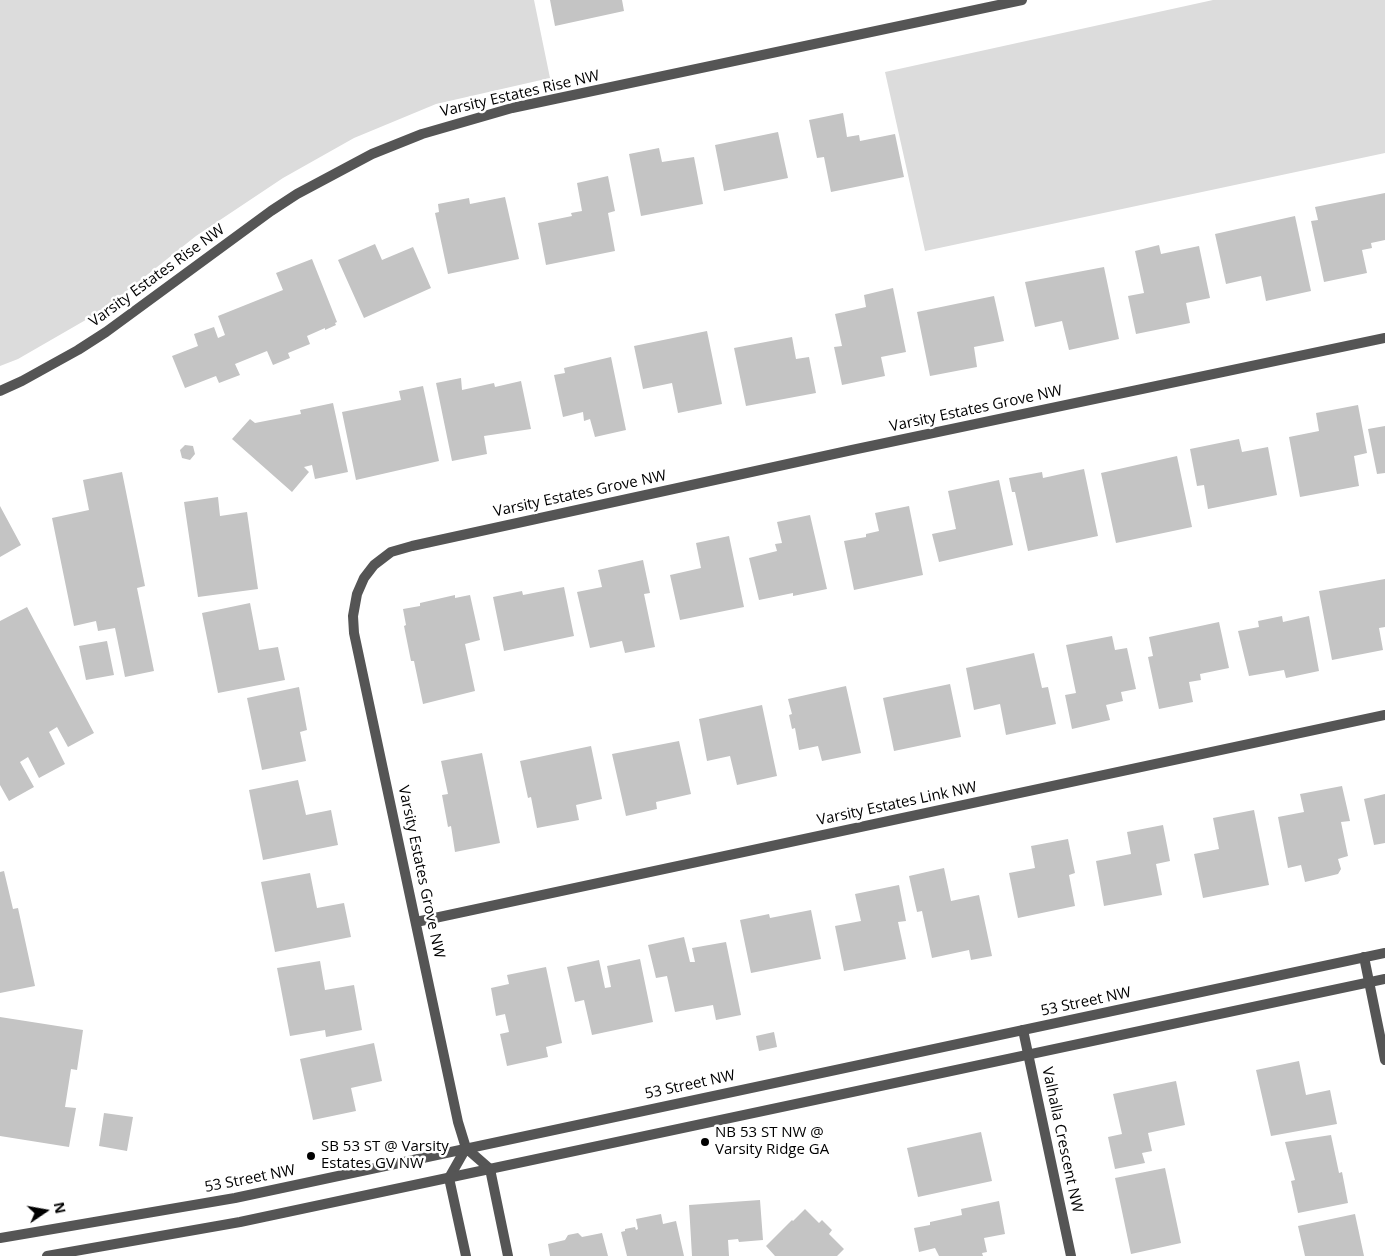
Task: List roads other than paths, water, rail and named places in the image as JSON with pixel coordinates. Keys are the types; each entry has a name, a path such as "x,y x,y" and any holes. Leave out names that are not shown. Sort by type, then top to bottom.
{"street":[{"name":"Varsity Estates Rise NW","path":"0,391 62,359 106,332 297,194 372,154 422,134 512,108 1022,0"},
{"name":"Varsity Estates Grove NW","path":"466,1148 458,1122 354,633 353,616 357,594 364,578 374,565 391,552 421,544 852,450 1385,338"},
{"name":"Varsity Estates Link NW","path":"416,922 1385,716"},
{"name":"53 Street NW","path":"0,1238 235,1198 1385,953"},
{"path":"1364,958 1385,1060"},
{"path":"47,1256 240,1222 1385,978"},
{"name":"Valhalla Crescent NW","path":"1023,1030 1071,1256"},
{"path":"466,1256 449,1178 466,1148 490,1169 508,1256"}],"place":[{"name":"NB 53 ST NW @ Varsity Ridge GA","path":"705,1142"},
{"name":"SB 53 ST @ Varsity Estates GV NW","path":"311,1156"}]}
